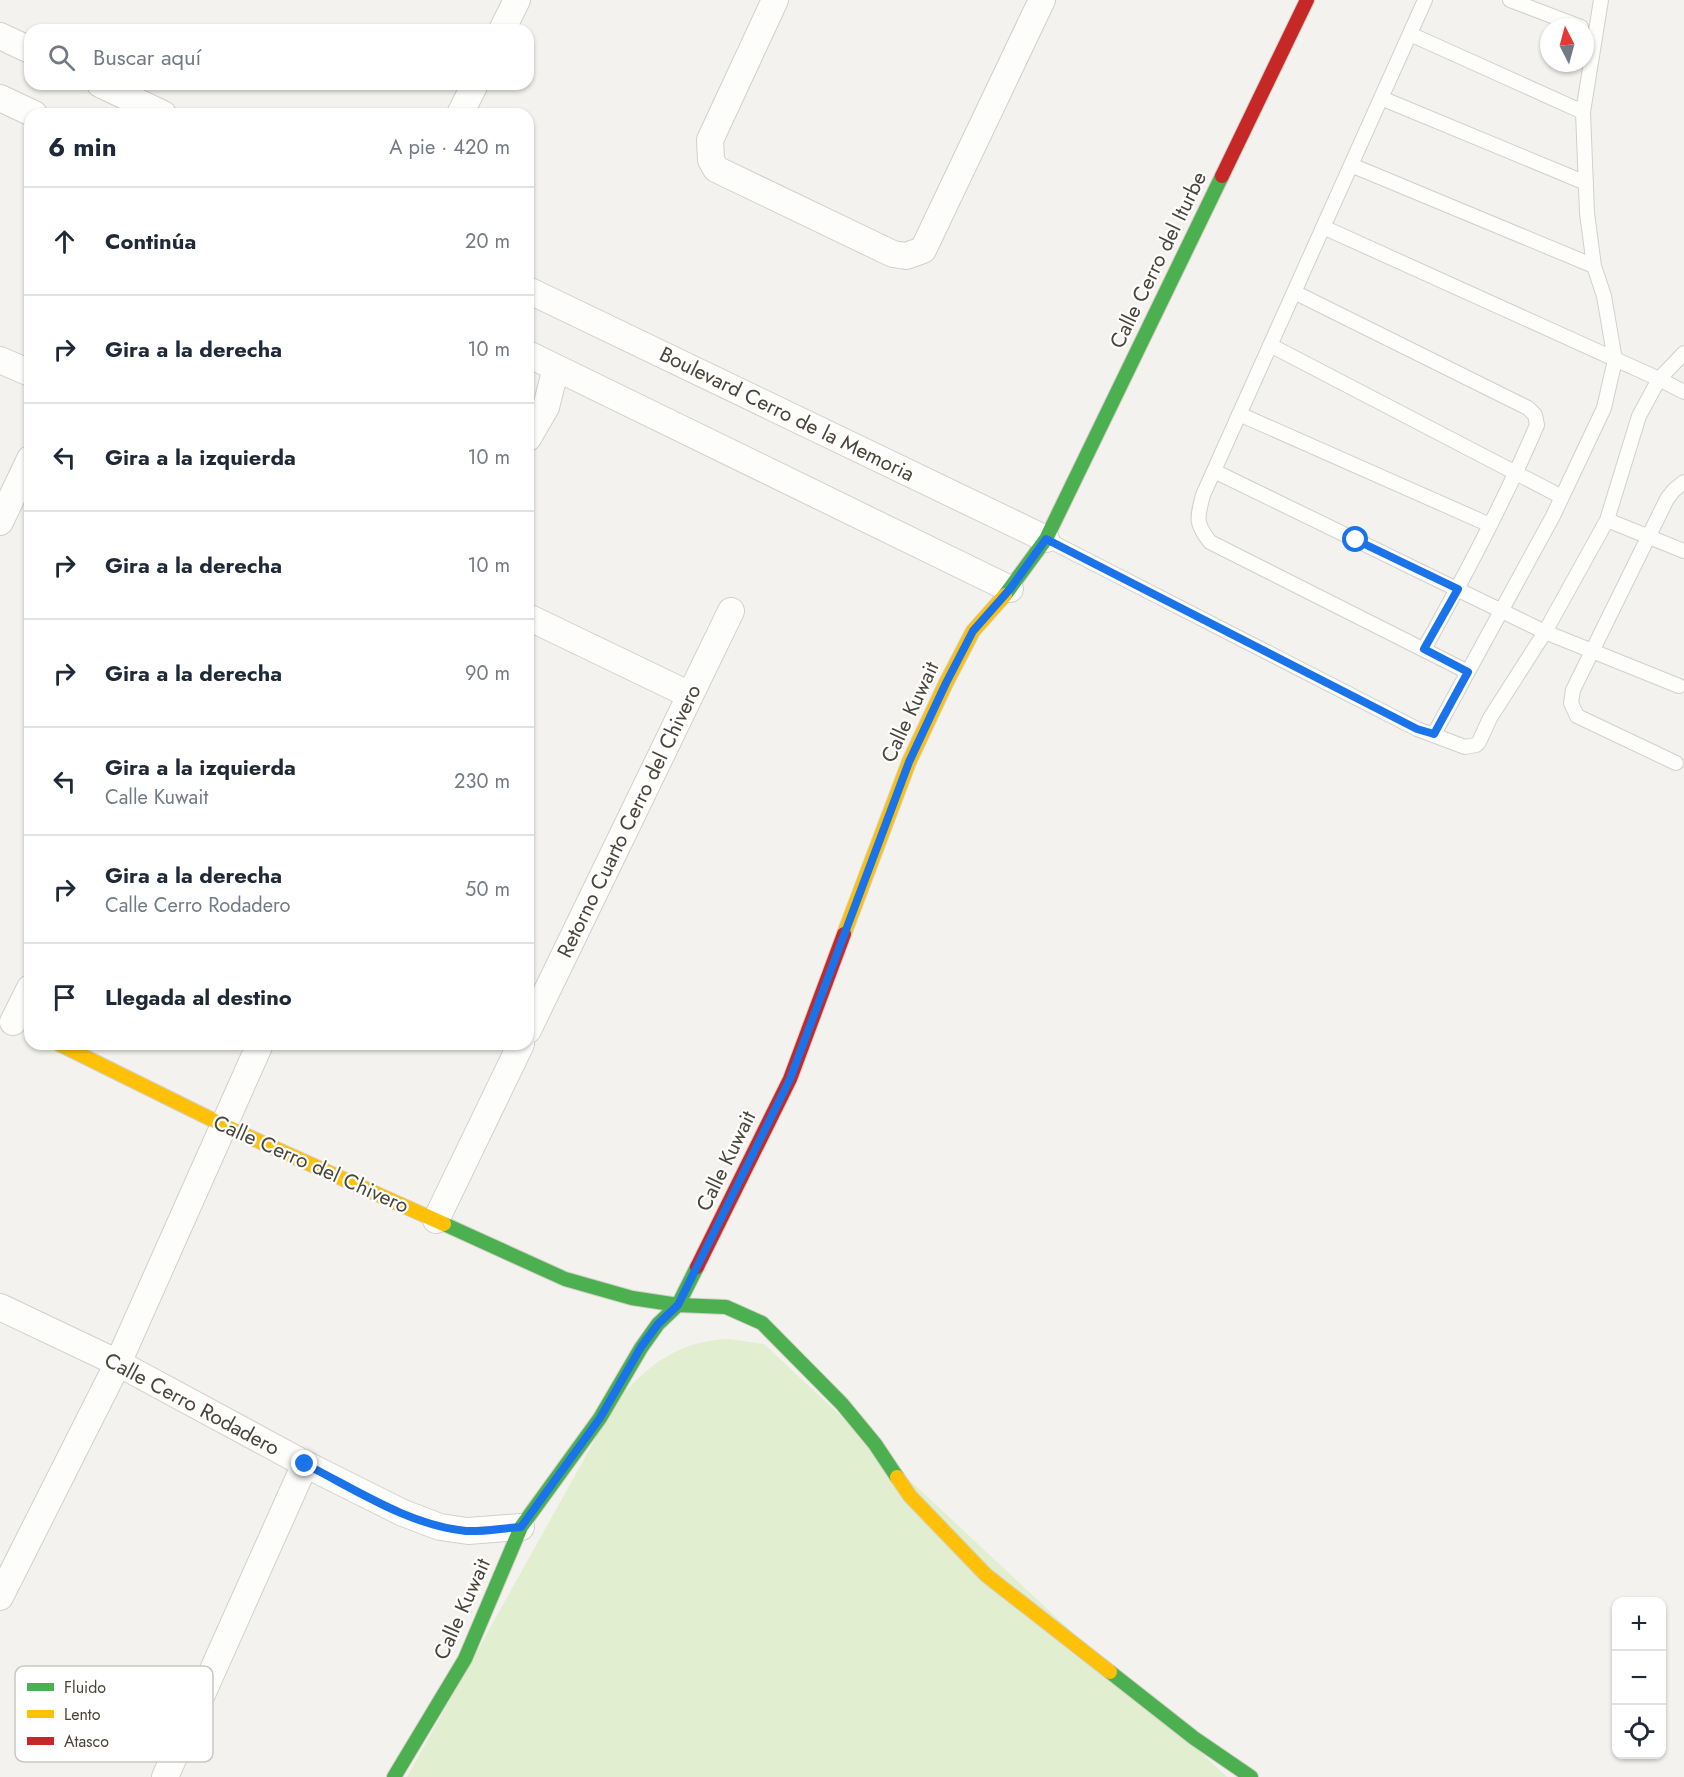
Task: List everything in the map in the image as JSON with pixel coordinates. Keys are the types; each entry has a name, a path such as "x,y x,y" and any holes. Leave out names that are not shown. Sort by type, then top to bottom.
{"street":[{"path":"505,24 517,0"},
{"path":"775,0 710,140 711,160 716,169 892,254 906,256 923,250 1042,0"},
{"name":"Calle Cerro del Iturbe","path":"1046,539 1307,0"},
{"path":"0,36 24,47"},
{"path":"113,90 150,108"},
{"path":"463,108 472,90"},
{"path":"0,98 24,109"},
{"name":"Boulevard Cerro de la Memoria","path":"534,293 1046,539"},
{"path":"534,357 1010,589"},
{"path":"0,360 24,370"},
{"path":"534,428 546,407 556,368"},
{"path":"0,522 24,472"},
{"name":"Calle Kuwait","path":"394,1777 465,1659 521,1527 600,1418 641,1347 658,1324 678,1305 790,1079 909,762 973,631 1010,589 1046,539"},
{"name":"Retorno Cuarto Cerro del Chivero","path":"534,1018 731,611"},
{"path":"534,620 690,694"},
{"path":"14,1022 24,1001"},
{"name":"Calle Cerro del Chivero","path":"71,1050 225,1126 565,1279 632,1298 678,1305 726,1307 762,1323 842,1404 875,1444 910,1496 986,1575 1194,1738 1251,1777"},
{"path":"0,1597 118,1364 257,1050"},
{"path":"436,1220 518,1050"},
{"name":"Calle Cerro Rodadero","path":"0,1307 118,1364 305,1464 403,1513 440,1527 468,1531 521,1527"},
{"path":"213,1670 305,1464"},
{"path":"165,1777 172,1762"}],"lane":[{"path":"1425,0 1203,495 1197,518 1201,530 1210,542 1468,672"},
{"path":"1510,0 1557,18"},
{"path":"1594,20 1601,0"},
{"path":"1410,34 1583,112"},
{"path":"1434,734 1562,496 1604,408 1615,360 1604,296 1594,266 1586,183 1583,112 1586,72"},
{"path":"1381,98 1586,183"},
{"path":"1351,165 1594,266"},
{"path":"1323,227 1659,379 1684,393"},
{"path":"1294,292 1528,408 1535,415 1537,425 1516,473 1458,589 1424,649"},
{"path":"1270,345 1562,496"},
{"path":"1046,539 1417,729 1465,747 1476,746 1490,718 1545,632 1607,520 1639,416 1659,379 1684,353"},
{"path":"1239,414 1490,525"},
{"path":"1214,471 1545,632 1679,686"},
{"path":"1676,764 1577,716 1572,703 1573,690 1667,499 1684,482"},
{"path":"1607,520 1684,551"}],"green space":[{"path":"729,1339 764,1344 1227,1777 407,1777 617,1400 642,1375 667,1356 695,1344"}],"traffic: fast":[{"path":"1005,595 1046,539 1222,176"},
{"path":"444,1224 565,1279 632,1298 678,1305 726,1307 762,1323 842,1404 875,1444 897,1477"},
{"path":"394,1777 465,1659 521,1527 600,1418 641,1348 658,1324 678,1305 697,1267"},
{"path":"1110,1672 1194,1738 1251,1777"}],"traffic: slow":[{"path":"844,934 909,762 946,683 973,631 1005,595"},
{"path":"71,1050 225,1126 444,1224"},
{"path":"897,1477 910,1496 986,1575 1110,1672"}],"traffic: jam":[{"path":"1222,176 1307,0"},
{"path":"697,1267 790,1079 844,934"}],"route":[{"path":"305,1464 403,1513 440,1527 468,1531 521,1527 600,1418 641,1347 658,1324 678,1305 790,1079 909,762 946,683 973,631 1010,589 1046,539 1417,729 1434,734 1468,672 1424,649 1458,589 1356,540"}]}
